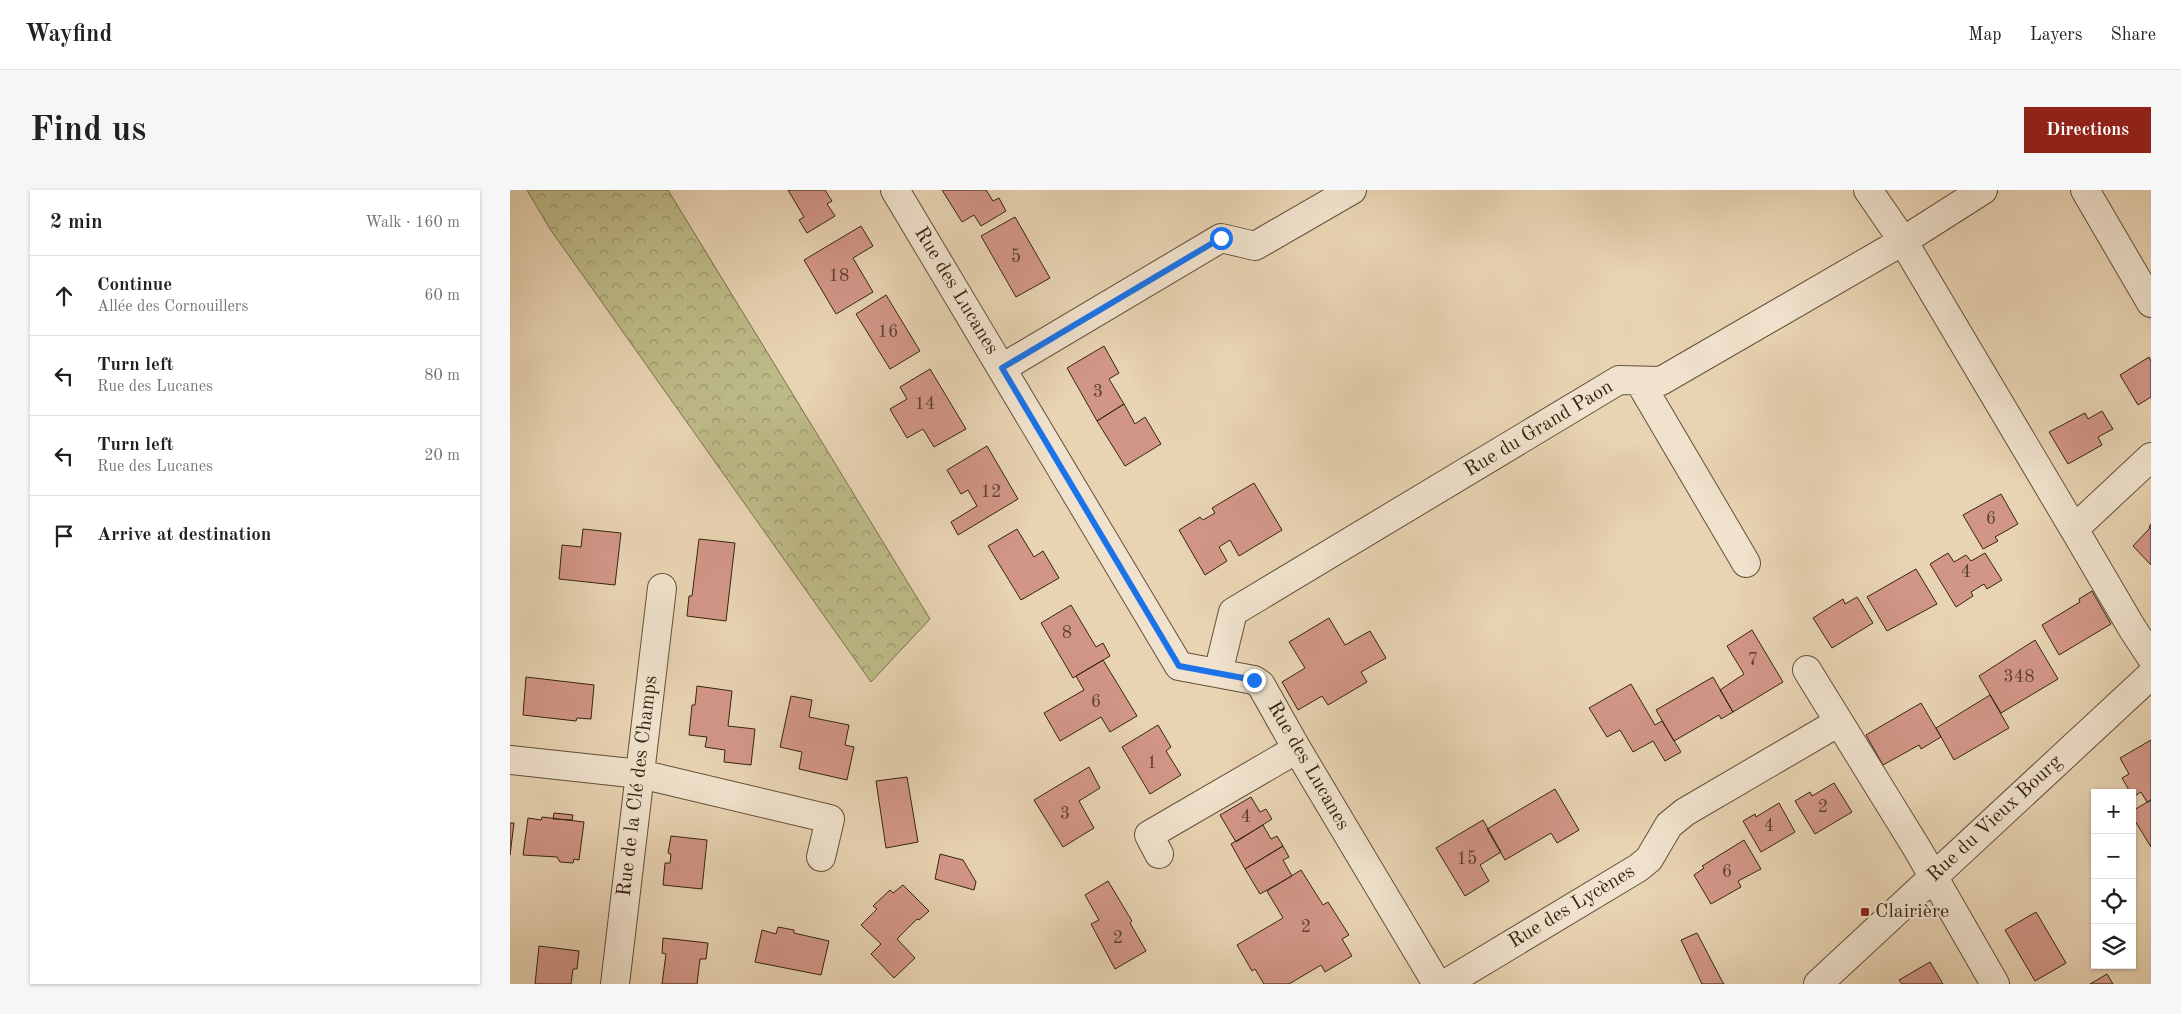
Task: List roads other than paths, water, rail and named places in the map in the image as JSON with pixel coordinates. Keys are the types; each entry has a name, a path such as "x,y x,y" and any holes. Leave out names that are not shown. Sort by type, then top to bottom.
{"street":[{"name":"Rue des Lucanes","path":"895,190 1179,666 1254,680 1261,684 1297,749 1437,984"},
{"path":"1002,368 1221,238 1255,246 1352,190"},
{"path":"1868,190 1903,241 2151,657"},
{"name":"Rue du Grand Paon","path":"1218,674 1233,612 1619,380 1661,381 1903,241 1983,190"},
{"path":"2085,190 2151,303"},
{"path":"1639,381 1746,563"},
{"path":"2074,529 2151,457"},
{"name":"Rue de la Clé des Champs","path":"615,984 662,588"},
{"path":"1807,670 1918,850 1995,984"},
{"name":"Rue du Vieux Bourg","path":"1818,984 2151,675"},
{"name":"Rue des Lycènes","path":"1445,984 1638,868 1649,858 1670,825 1685,812 1838,722"},
{"path":"1159,854 1149,835 1297,749"},
{"path":"510,760 640,774 830,819 821,857"}],"place":[{"name":"Clairière","path":"1865,912"}]}
